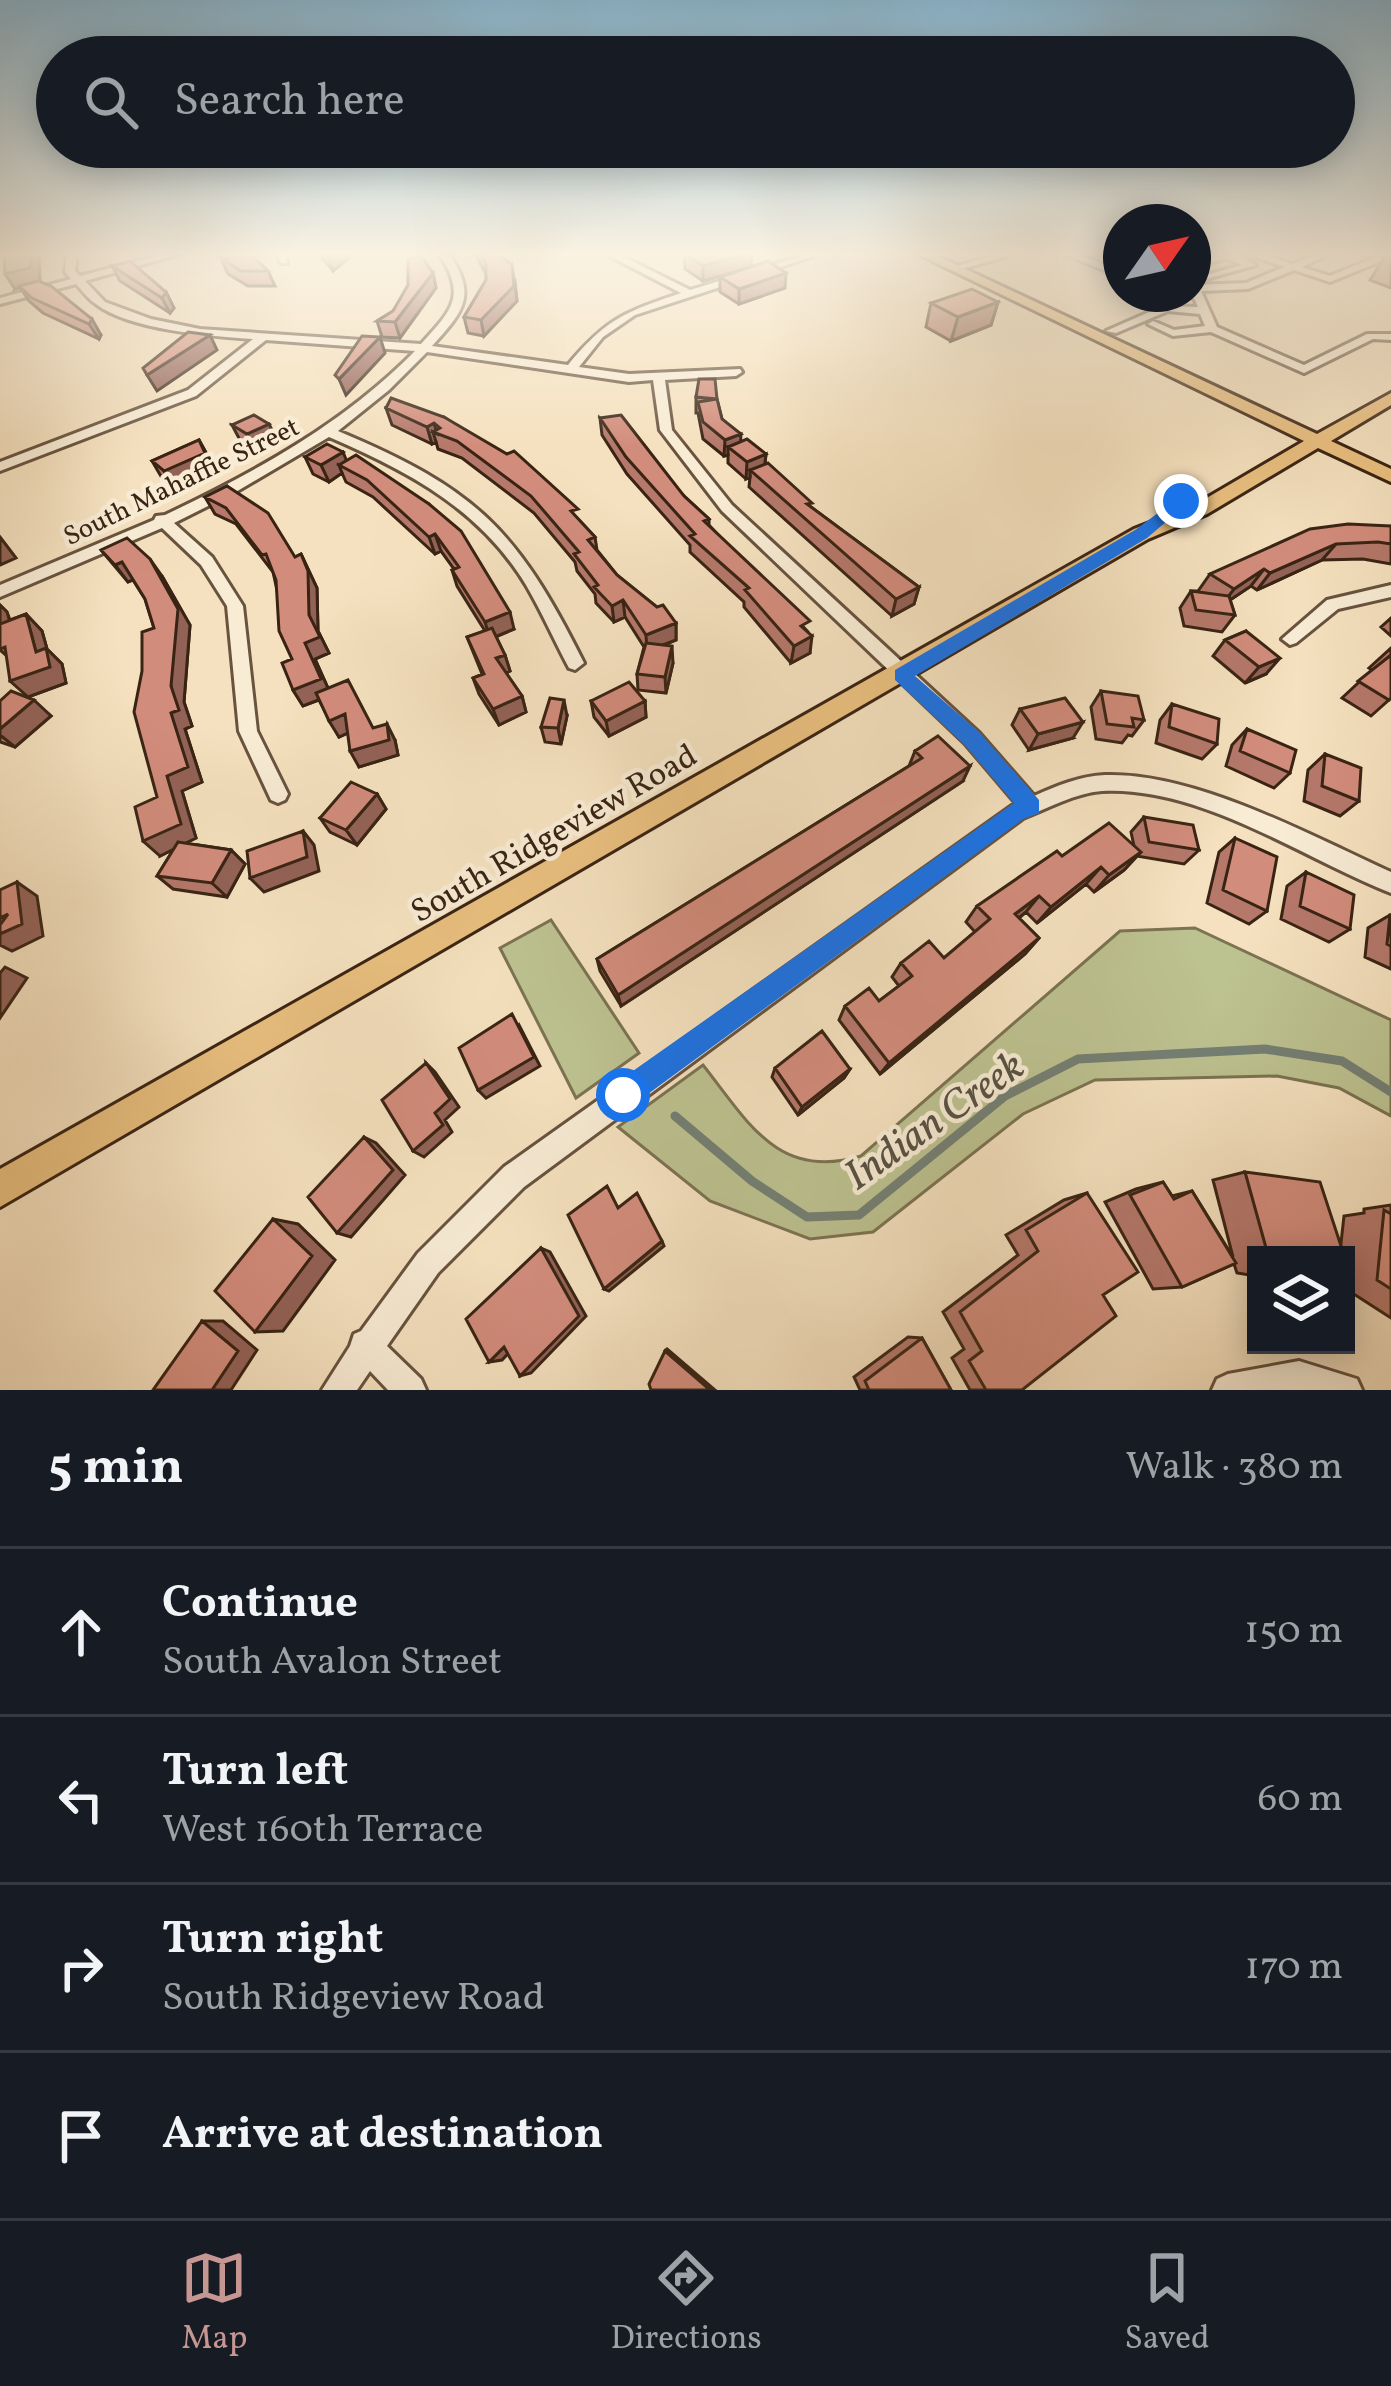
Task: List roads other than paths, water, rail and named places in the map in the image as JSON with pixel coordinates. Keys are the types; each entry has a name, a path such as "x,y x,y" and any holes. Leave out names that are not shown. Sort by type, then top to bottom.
{"main road":[{"path":"1079,317 1316,433 1391,461"},
{"path":"1082,317 1316,433 1391,476"},
{"name":"South Ridgeview Road","path":"0,1189 1141,534 1200,510 1391,382"},
{"name":"South Ridgeview Road","path":"1316,433 1391,398"}],"street":[{"path":"135,317 262,338 425,348 659,379 736,372"},
{"name":"South Mahaffie Street","path":"0,591 161,519 332,433 379,398 446,317"},
{"path":"570,370 627,317"},
{"path":"1112,331 1157,317"},
{"path":"1207,317 1212,329"},
{"path":"1153,321 1181,333 1212,329 1304,369 1371,336 1391,338"},
{"path":"0,467 192,393 262,338"},
{"path":"659,379 661,416 684,459 776,560 972,738 1031,806"},
{"path":"332,433 422,472 496,529 536,581 575,664"},
{"path":"161,519 207,561 235,606 248,731 278,794"},
{"path":"1290,639 1333,604 1391,591"},
{"path":"338,1390 428,1263 514,1177 1016,812 1063,790 1107,783 1160,788 1391,883"},
{"path":"365,1346 410,1390"},
{"path":"1228,1390 1299,1376 1346,1390"}],"waterway":[{"name":"Indian Creek","path":"675,1116 752,1181 807,1217 859,1215 1005,1096 1078,1059 1265,1049 1342,1061 1391,1092"}]}
